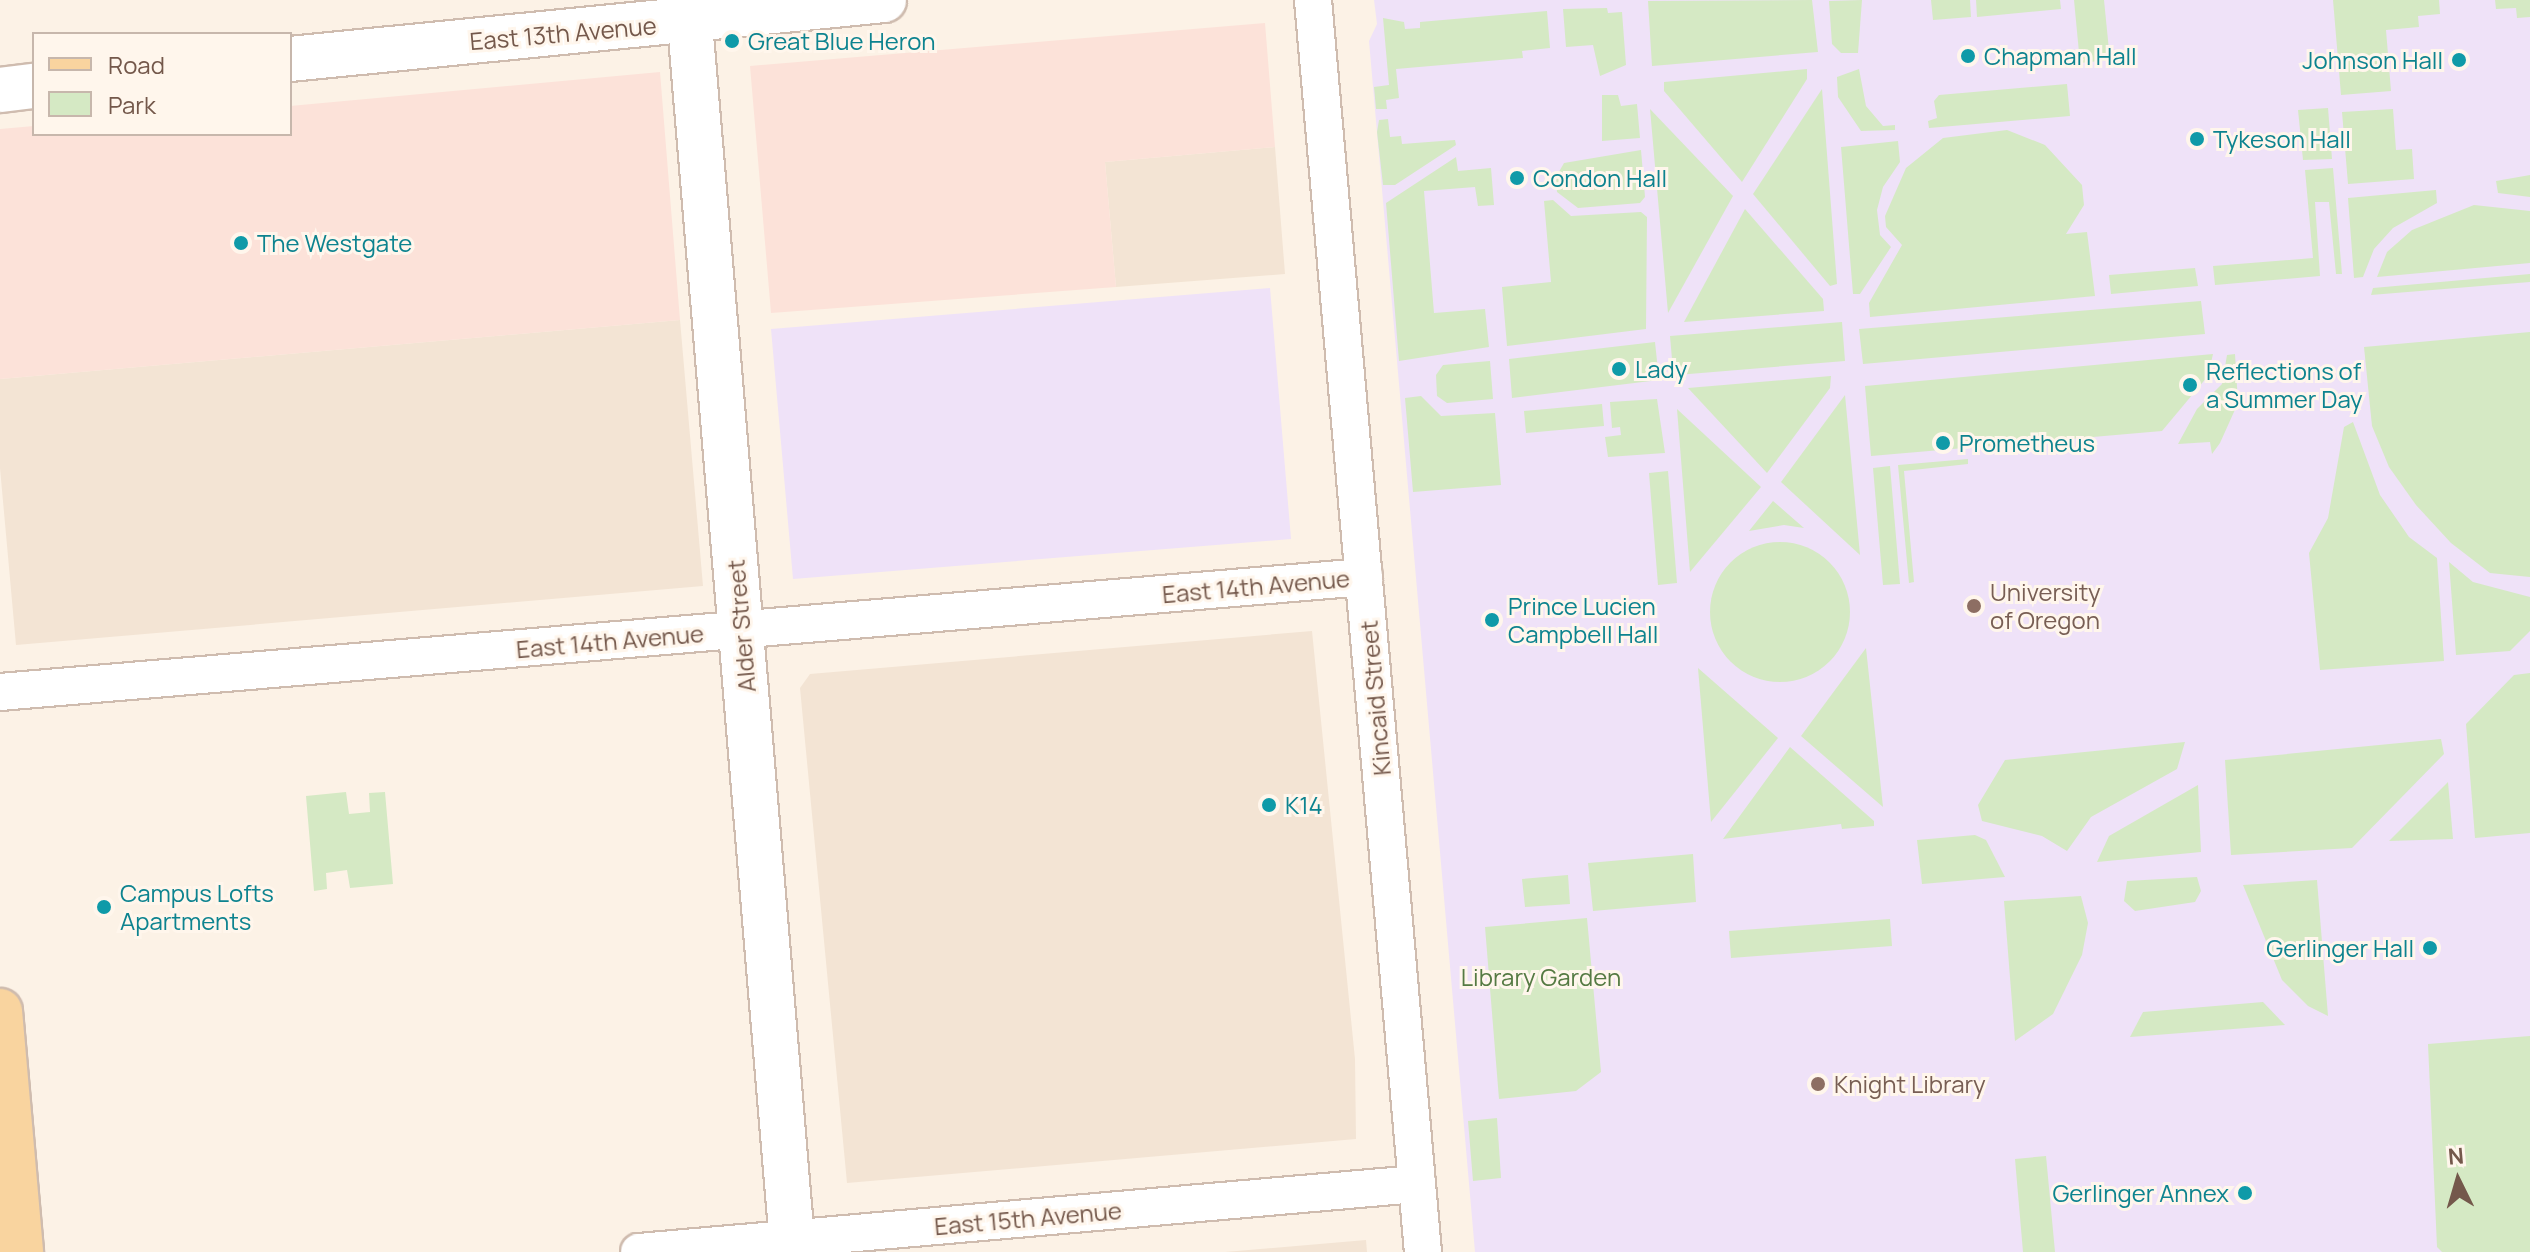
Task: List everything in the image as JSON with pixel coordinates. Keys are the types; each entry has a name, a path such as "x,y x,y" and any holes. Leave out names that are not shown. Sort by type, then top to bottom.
{"main road":[{"path":"0,1011 21,1252"}],"street":[{"name":"East 13th Avenue","path":"292,59 689,10 884,0"},
{"name":"Kincaid Street","path":"1313,0 1423,1252"},
{"name":"Alder Street","path":"689,10 793,1245"},
{"path":"0,90 32,86"},
{"name":"East 14th Avenue","path":"0,692 1364,577"},
{"name":"East 15th Avenue","path":"639,1252 793,1245 1417,1184"}],"shaded area":[{"name":"University of Oregon","path":"1374,0 2530,0 2530,1252 1475,1252 1369,41 1377,24"},
{"path":"1265,23 1275,147 1105,162 1116,287 771,313 750,66"},
{"path":"660,72 680,320 0,379 0,129 32,126 32,136 292,136 292,106"},
{"path":"1275,147 1285,274 1116,287 1105,162"},
{"path":"1270,288 1291,539 793,579 771,329"},
{"path":"680,320 703,586 16,645 0,468 0,379"},
{"path":"1312,631 1355,1059 1356,1139 847,1183 800,688 810,674"},
{"path":"1366,1240 1367,1252 1225,1252"}],"green space":[{"path":"1812,0 1818,52 1652,66 1648,1"},
{"path":"1862,0 1858,53 1841,53 1832,44 1829,1"},
{"path":"1931,0 1970,0 1971,17 1933,20"},
{"path":"1976,0 2060,0 2061,9 1977,17"},
{"path":"2074,0 2104,0 2110,60 2080,63"},
{"path":"2333,0 2439,0 2440,14 2418,16 2419,27 2386,30 2391,91 2341,95"},
{"path":"2495,0 2530,0 2530,17 2517,18 2516,8 2496,9"},
{"path":"1607,8 1608,13 1622,12 1626,65 1600,76 1593,45 1566,47 1563,9"},
{"path":"1547,11 1550,48 1522,51 1523,58 1396,69 1399,98 1386,100 1387,109 1376,109 1374,87 1389,85 1383,18 1404,22 1405,29 1420,28 1420,22"},
{"path":"1807,69 1807,79 1742,182 1664,91 1664,82"},
{"path":"1859,69 1866,106 1883,126 1895,125 1895,130 1861,131 1838,97 1837,77"},
{"path":"2067,84 2070,116 1929,128 1928,121 1937,118 1934,101 1939,95"},
{"path":"1822,89 1837,284 1830,286 1753,194"},
{"path":"1602,95 1618,95 1621,106 1637,104 1640,138 1602,141"},
{"path":"2328,108 2332,159 2303,160 2298,110"},
{"path":"1650,109 1733,196 1668,313"},
{"path":"2393,109 2396,150 2412,149 2414,179 2348,184 2342,112"},
{"path":"1388,119 1390,137 1401,136 1402,144 1455,140 1456,145 1395,185 1383,185 1377,132 1379,120"},
{"path":"2007,130 2045,145 2082,185 2084,205 2066,234 2087,232 2095,296 1870,317 1869,303 1902,245 1886,227 1885,216 1906,168 1943,138"},
{"path":"1898,141 1900,162 1883,187 1877,210 1880,235 1891,247 1860,294 1853,294 1841,147"},
{"path":"1641,150 1645,197 1640,203 1578,208 1557,192 1556,177 1564,163"},
{"path":"1456,157 1458,171 1491,168 1494,205 1478,206 1475,187 1424,191 1434,313 1485,309 1489,347 1399,361 1386,203"},
{"path":"2333,168 2342,274 2336,274 2329,202 2315,202 2320,276 2215,285 2213,266 2313,258 2305,170"},
{"path":"2530,175 2530,197 2498,193 2496,181"},
{"path":"2436,190 2437,203 2393,228 2374,249 2363,277 2354,278 2348,198"},
{"path":"1553,200 1571,216 1641,212 1647,217 1646,329 1507,346 1502,287 1551,282 1544,201"},
{"path":"2474,205 2530,211 2530,263 2377,277 2387,252 2412,230"},
{"path":"1745,209 1823,299 1824,311 1684,322"},
{"path":"2195,268 2198,286 2111,294 2109,275"},
{"path":"2530,274 2530,282 2371,295 2373,288"},
{"path":"2201,301 2205,334 1863,364 1859,329"},
{"path":"1842,322 1845,361 1677,375 1673,371 1670,336"},
{"path":"2530,332 2530,577 2490,573 2451,543 2416,505 2389,467 2372,426 2364,347"},
{"path":"1655,342 1659,380 1512,398 1509,359"},
{"path":"2213,354 2208,376 2162,431 1871,456 1865,386"},
{"path":"2235,354 2238,403 2220,443 2212,454 2210,442 2178,444 2197,409 2222,384 2227,355"},
{"path":"1490,361 1493,399 1447,403 1437,396 1436,375 1443,365"},
{"path":"1831,376 1830,388 1767,473 1688,388"},
{"path":"1845,395 1860,555 1781,482"},
{"path":"1421,396 1441,416 1495,413 1501,485 1413,492 1405,398"},
{"path":"1657,399 1665,453 1608,457 1605,437 1621,435 1620,427 1612,428 1610,402"},
{"path":"1602,404 1604,426 1526,433 1524,411"},
{"path":"1677,409 1761,487 1690,572"},
{"path":"2353,422 2380,495 2409,537 2437,558 2444,661 2320,670 2309,553 2328,518 2344,427"},
{"path":"1968,459 1968,464 1904,471 1914,582 1909,583 1898,465"},
{"path":"1890,466 1900,584 1883,585 1873,468"},
{"path":"1668,471 1677,583 1658,585 1649,473"},
{"path":"1773,501 1804,528 1784,525 1749,531"},
{"path":"1780,542 1807,548 1829,563 1844,585 1850,612 1844,639 1829,661 1807,676 1780,682 1753,676 1731,661 1716,639 1710,612 1716,585 1731,563 1753,548"},
{"path":"2449,562 2473,582 2530,597 2530,631 2510,651 2456,655"},
{"path":"1866,648 1883,807 1801,736"},
{"path":"1698,668 1778,738 1711,822"},
{"path":"2530,673 2530,833 2475,838 2466,724 2514,675"},
{"path":"2441,739 2444,754 2352,848 2231,855 2225,760"},
{"path":"2185,742 2177,769 2091,817 2067,851 2042,836 1982,821 1978,805 2005,760"},
{"path":"1790,747 1874,821 1874,826 1842,829 1841,824 1723,839"},
{"path":"2448,782 2453,839 2389,841"},
{"path":"2198,785 2201,852 2097,862 2109,836"},
{"path":"346,792 349,814 370,812 369,793 385,792 393,884 350,888 347,870 326,873 327,889 314,891 306,796"},
{"path":"1975,835 1986,840 2005,877 1922,884 1917,840"},
{"path":"1693,854 1696,902 1593,911 1588,863"},
{"path":"1568,875 1570,904 1525,907 1522,879"},
{"path":"2197,877 2201,891 2195,902 2135,911 2124,901 2127,881"},
{"path":"2317,880 2328,1016 2308,1006 2282,980 2243,885"},
{"path":"2081,896 2088,923 2082,955 2053,1014 2015,1041 2004,901"},
{"name":"Library Garden","path":"1587,918 1601,1072 1576,1091 1499,1099 1485,927"},
{"path":"1890,919 1892,946 1731,958 1729,931"},
{"path":"2263,1002 2285,1025 2130,1037 2143,1012"},
{"path":"2530,1036 2530,1252 2442,1252 2437,1247 2428,1044"},
{"path":"1497,1118 1501,1178 1473,1181 1468,1121"},
{"path":"2046,1156 2055,1252 2023,1252 2015,1159"}],"place":[{"name":"Great Blue Heron","path":"732,41"},
{"name":"Chapman Hall","path":"1968,56"},
{"name":"Johnson Hall","path":"2459,60"},
{"name":"Tykeson Hall","path":"2197,139"},
{"name":"Condon Hall","path":"1517,178"},
{"name":"The Westgate","path":"241,243"},
{"name":"Lady","path":"1619,369"},
{"name":"Reflections of a Summer Day","path":"2190,385"},
{"name":"Prometheus","path":"1943,443"},
{"name":"University of Oregon","path":"1974,606"},
{"name":"Prince Lucien Campbell Hall","path":"1492,620"},
{"name":"K14","path":"1269,805"},
{"name":"Campus Lofts Apartments","path":"104,907"},
{"name":"Gerlinger Hall","path":"2430,948"},
{"name":"Knight Library","path":"1818,1084"},
{"name":"Gerlinger Annex","path":"2245,1193"}]}
